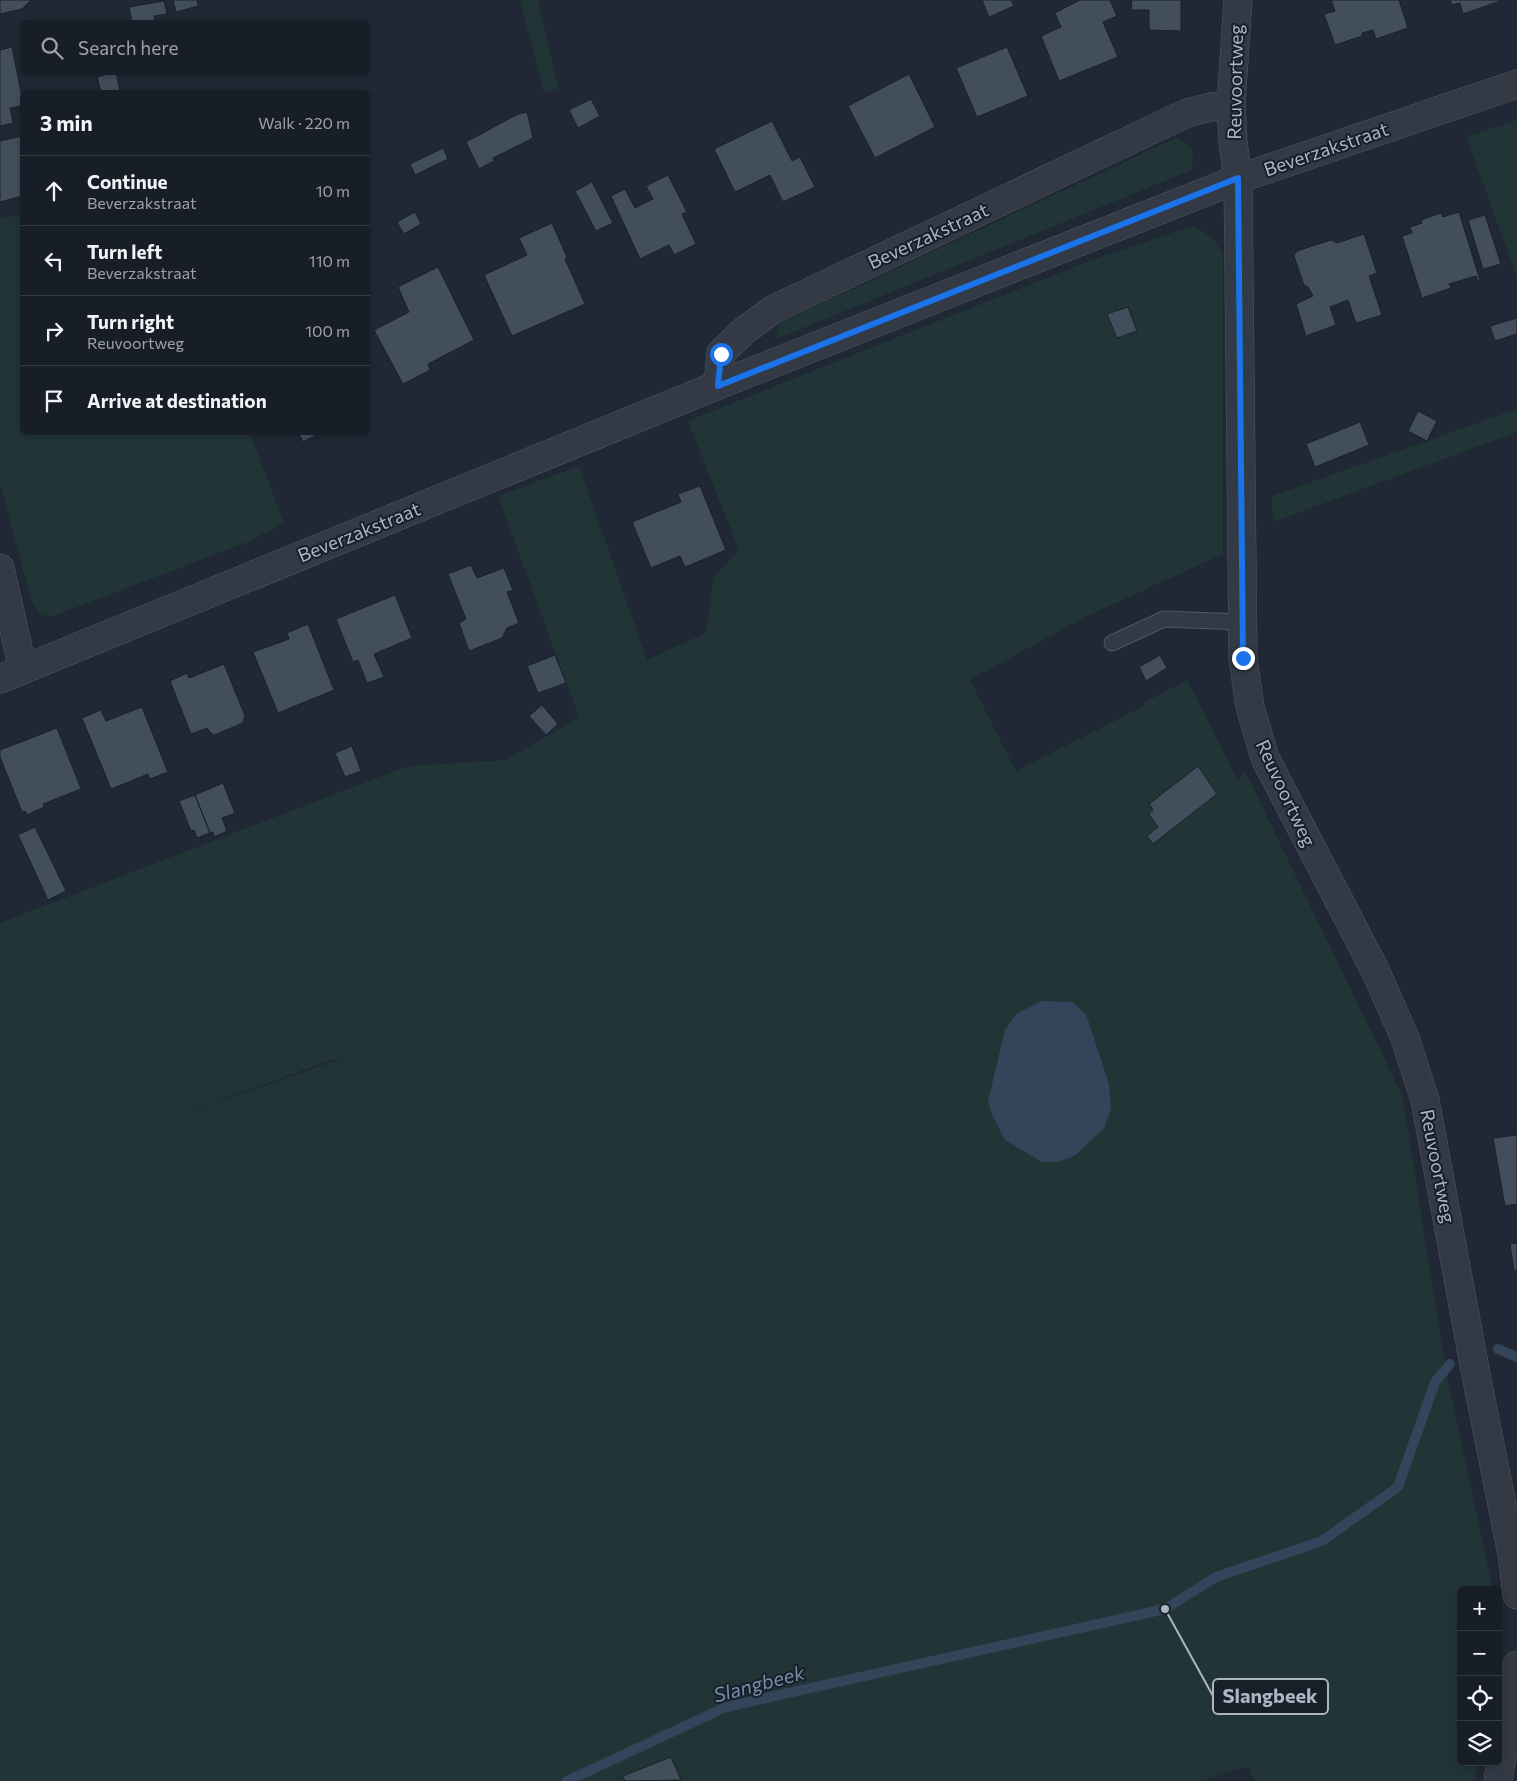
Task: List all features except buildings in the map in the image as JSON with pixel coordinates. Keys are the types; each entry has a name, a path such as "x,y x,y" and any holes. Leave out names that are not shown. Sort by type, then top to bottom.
{"street":[{"name":"Reuvoortweg","path":"1238,0 1231,105 1233,142 1238,178 1243,658 1250,707 1265,758 1375,970 1405,1038 1426,1100 1477,1380 1512,1554 1517,1595"},
{"name":"Beverzakstraat","path":"11,675 718,386 1238,178 1517,84"},
{"name":"Beverzakstraat","path":"718,386 721,354 745,330 774,309 1186,113 1210,107 1231,105"},
{"path":"0,568 11,675"},
{"path":"1498,1781 1517,1664"}],"lane":[{"path":"1112,642 1164,619 1243,622"}],"shaded area":[{"path":"520,0 538,0 558,88 544,93"},
{"path":"1517,120 1517,277 1466,137"},
{"path":"1176,138 1192,150 1192,170 776,339 780,323"},
{"path":"20,214 20,435 251,435 284,523 248,542 53,616 40,615 32,603 0,483 0,219"},
{"path":"1192,226 1211,236 1223,254 1223,554 1087,616 970,680 1016,771 1144,706 1143,703 1187,680 1239,783 1244,769 1402,1095 1447,1376 1492,1586 1457,1586 1457,1766 1477,1766 1475,1781 1254,1781 1249,1766 1202,1781 0,1781 0,923 408,766 506,760 579,717 498,496 579,466 647,660 706,633 714,576 739,550 688,421 1089,261","holes":["340,1058 340,1059 129,1134 331,1060"]},
{"path":"1517,409 1517,432 1273,522 1272,496"}],"water":[{"path":"1041,1001 1072,1002 1086,1014 1109,1084 1111,1110 1104,1128 1076,1155 1059,1162 1042,1162 1005,1140 992,1115 988,1101 1005,1030 1016,1014"}],"waterway":[{"name":"Slangbeek","path":"1498,1349 1517,1357"},
{"name":"Slangbeek","path":"567,1781 726,1707 1165,1609 1216,1577 1322,1541 1398,1487 1435,1382 1450,1364"}],"place":[{"name":"Slangbeek","path":"1165,1609"}],"route":[{"path":"721,354 718,386 1238,178 1243,658"}]}
